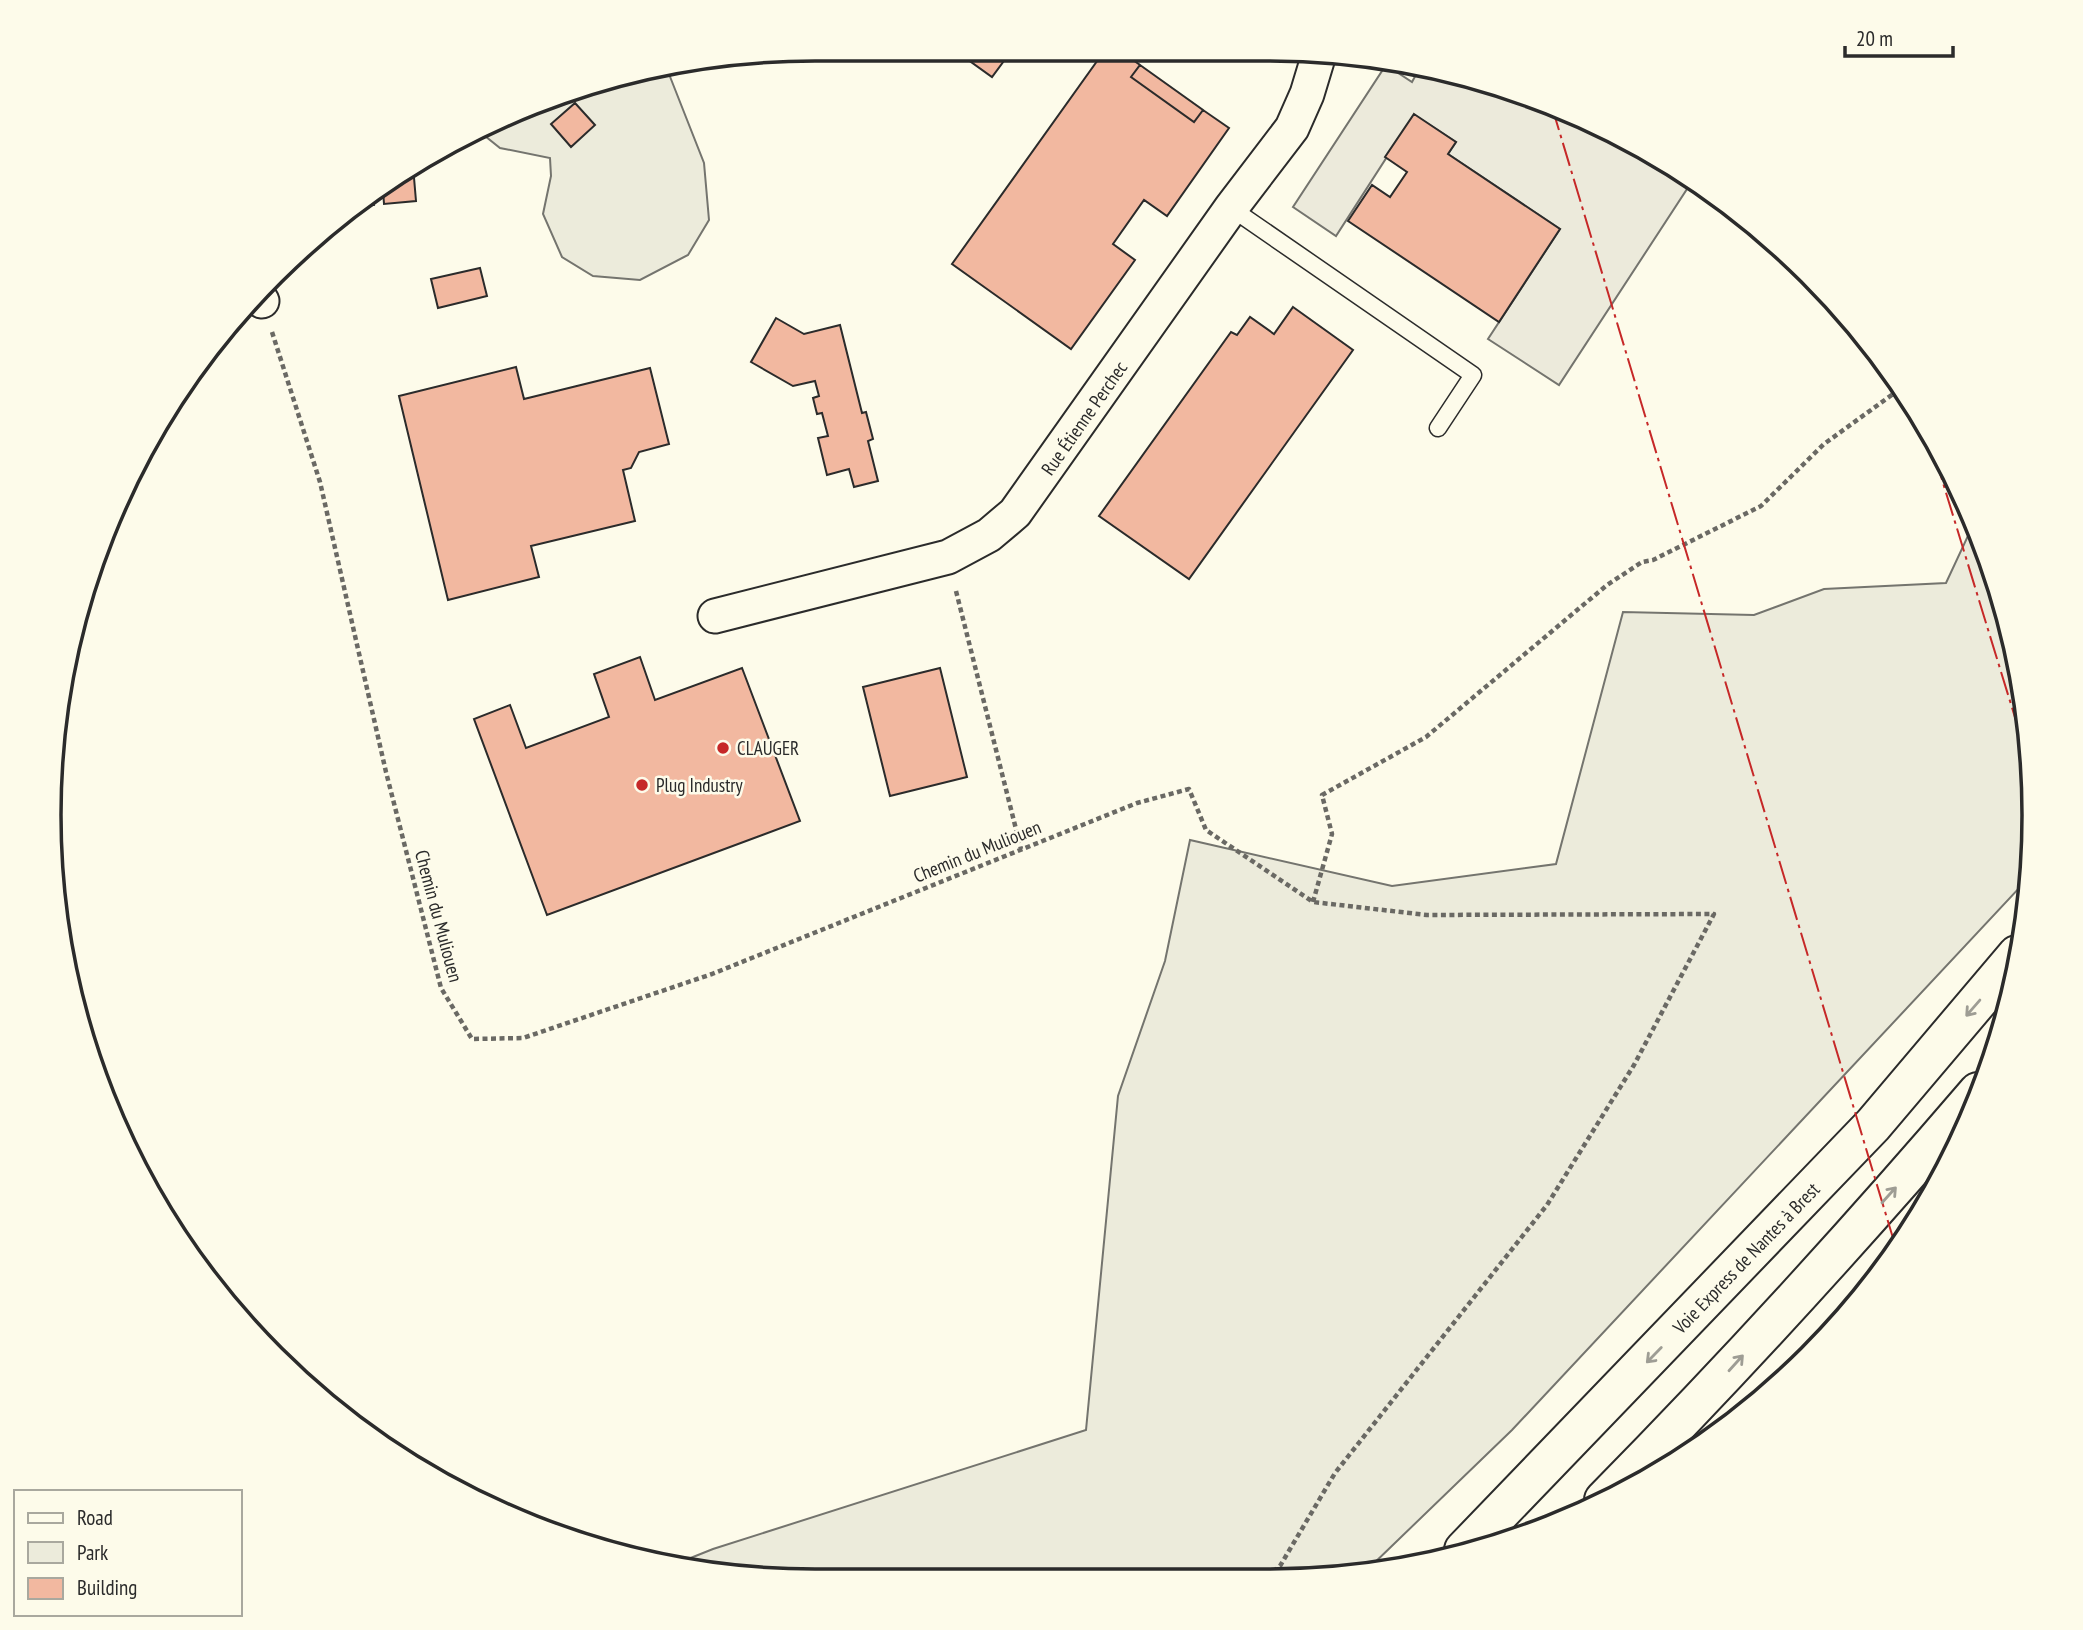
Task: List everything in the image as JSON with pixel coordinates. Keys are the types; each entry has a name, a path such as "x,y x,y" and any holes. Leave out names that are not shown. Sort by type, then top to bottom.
{"highway":[{"name":"Voie Express de Nantes à Brest","path":"1474,1540 1873,1125 2005,969"},
{"path":"1625,1479 1723,1377 1894,1190 1959,1114"}],"street":[{"name":"Rue Étienne Perchec","path":"715,616 948,557 989,535 1015,513 1231,208 1292,128 1307,94 1316,63"}],"lane":[{"path":"1231,208 1473,375 1438,428"}],"path":[{"name":"Chemin du Muliouen","path":"262,303 320,482 386,772 441,988 472,1039 523,1038 712,974 1137,803 1189,789 1206,830 1312,902"},
{"path":"1277,1569 1335,1473 1547,1205 1634,1065 1714,914 1427,915 1312,902 1332,834 1322,795 1426,737 1607,585 1642,562 1653,560 1761,506 1824,444 1893,393"},
{"path":"948,557 1021,849"}],"green space":[{"path":"670,76 704,163 709,220 688,255 640,280 593,276 562,257 543,214 551,176 550,158 500,148 486,137 573,101"},
{"path":"1968,536 1996,620 2015,717 2022,815 2017,890 1512,1430 1377,1560 1268,1569 815,1569 766,1567 691,1558 1086,1430 1118,1096 1165,961 1190,840 1392,886 1556,864 1623,612 1754,615 1824,589 1946,583"}],"shaded area":[{"path":"1382,71 1399,73 1412,82 1415,76 1510,101 1601,139 1687,188 1559,385 1488,339 1560,229 1448,154 1456,142 1414,115 1336,236 1293,207"}],"building":[{"path":"970,61 1004,61 992,77"},
{"path":"1097,61 1134,61 1140,65 1131,77 1194,122 1203,110 1229,128 1167,216 1144,200 1113,244 1135,260 1071,349 952,264"},
{"path":"1140,65 1203,110 1194,122 1131,77"},
{"path":"575,103 595,125 571,147 551,124"},
{"path":"1414,114 1456,142 1448,154 1560,229 1499,322 1348,221 1372,185 1390,197 1407,172 1385,157"},
{"path":"414,177 416,201 384,204 384,197"},
{"path":"480,268 487,296 438,308 431,279"},
{"path":"1293,307 1353,350 1189,579 1099,516 1231,332 1237,335 1250,317 1274,334"},
{"path":"776,318 804,334 840,325 862,413 866,412 873,439 868,441 878,481 854,487 849,469 827,475 818,438 828,436 822,413 817,414 813,398 819,396 815,381 793,386 751,362"},
{"path":"516,367 524,399 650,368 669,444 639,452 631,468 623,470 635,521 531,546 539,577 448,600 399,396"},
{"name":"Plug Industry","path":"640,657 655,700 742,668 800,821 547,915 474,719 510,705 526,748 609,717 594,674"},
{"path":"940,668 967,777 890,796 863,687"}],"power":[{"path":"1556,119 1893,1237"},
{"path":"1941,476 2015,718"}],"place":[{"name":"CLAUGER","path":"723,748"},
{"name":"Plug Industry","path":"642,785"}]}
